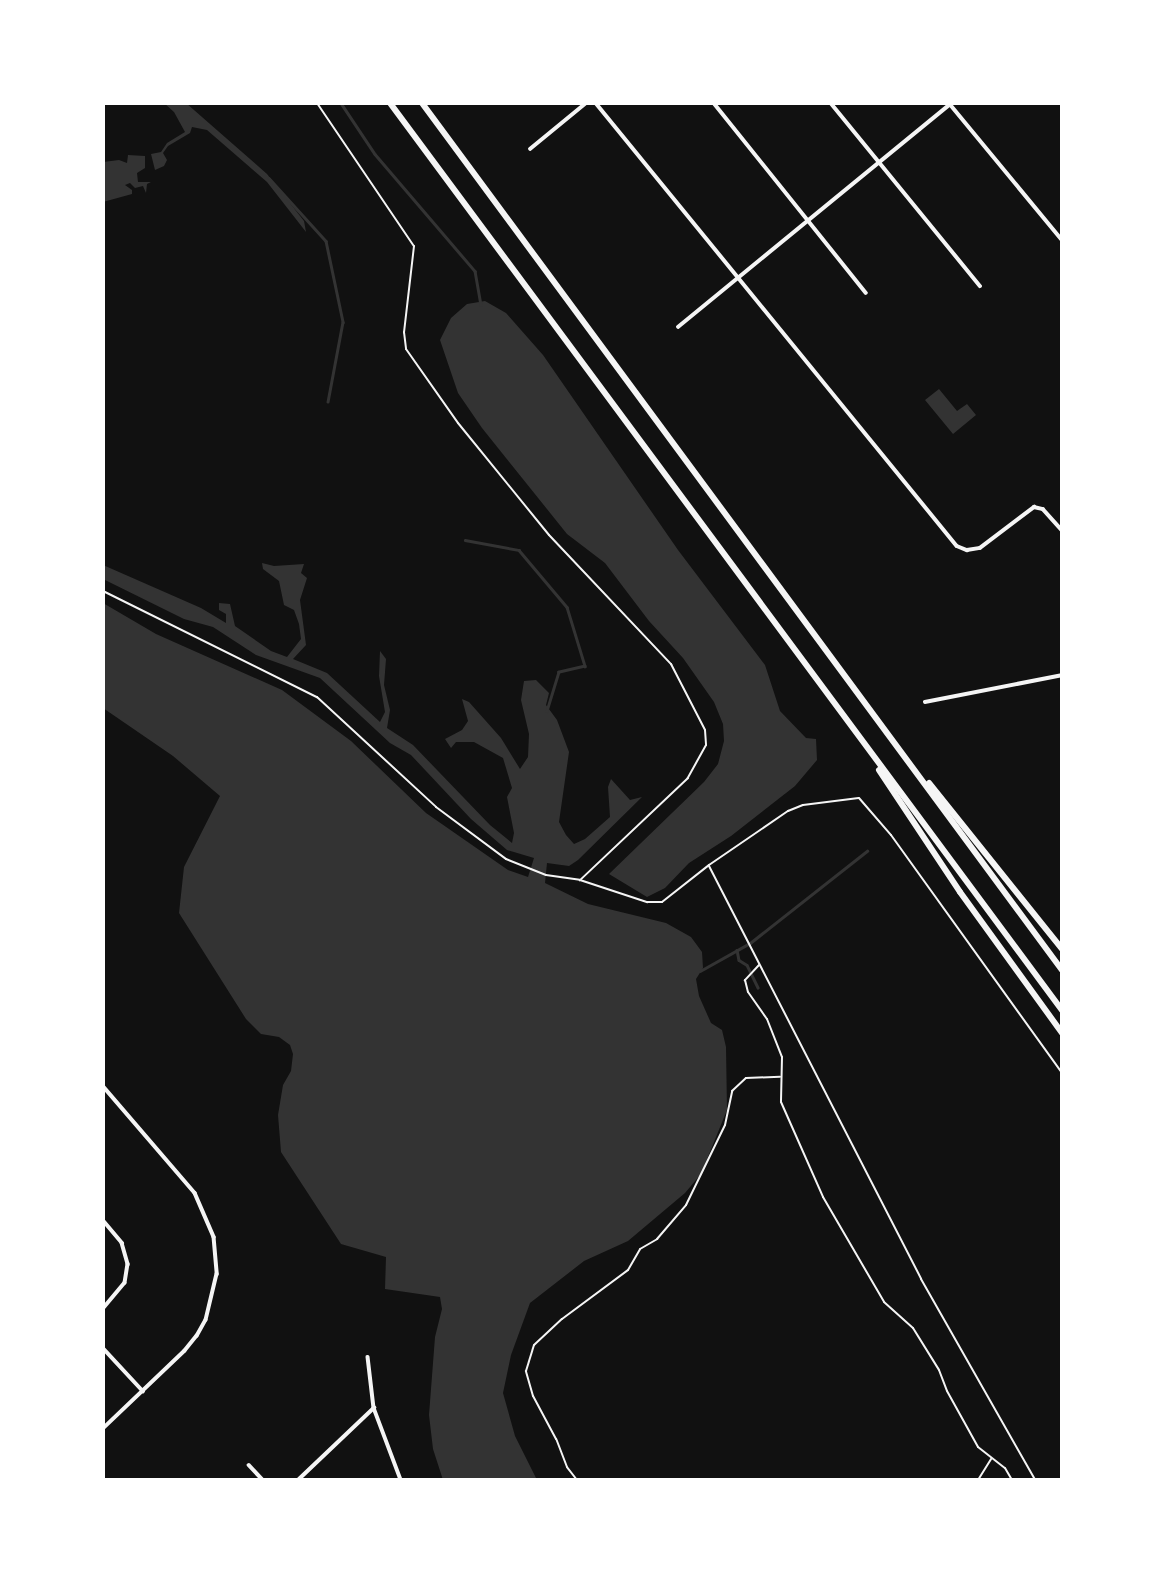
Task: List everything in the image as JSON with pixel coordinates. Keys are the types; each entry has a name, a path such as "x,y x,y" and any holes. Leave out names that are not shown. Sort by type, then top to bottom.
{"highway":[{"path":"390,103 1062,1010"},
{"path":"422,103 1062,970"},
{"path":"851,727 967,902 1062,1033"},
{"path":"902,752 962,821 1062,949"}],"street":[{"path":"530,149 586,103"},
{"path":"596,103 954,543 963,550 980,548 1034,507 1043,509 1062,530"},
{"path":"715,103 866,293"},
{"path":"831,103 980,286"},
{"path":"678,327 951,104 1062,240"},
{"path":"925,702 1062,675"},
{"path":"103,1086 195,1193 210,1226 216,1250 217,1274 206,1320 186,1351 103,1429"},
{"path":"103,1220 122,1243 128,1264 125,1283 103,1309"},
{"path":"103,1348 143,1391"},
{"path":"368,1357 374,1408 401,1480"},
{"path":"298,1480 374,1408"},
{"path":"249,1465 263,1480"}],"path":[{"path":"317,103 414,246 404,332 406,349 458,423 549,535 671,664 705,730 706,745 688,778 580,880"},
{"path":"103,591 317,697 436,807 506,859 546,875 580,880 647,902 662,902 709,865 788,811 803,805 859,798 898,845 1062,1073"},
{"path":"709,865 921,1279 1035,1480"},
{"path":"760,964 745,980 748,992 767,1018 782,1057 781,1102 823,1197 884,1302 913,1328 939,1370 947,1391 978,1447 1006,1468 1012,1480"},
{"path":"577,1480 567,1467 556,1439 533,1396 526,1371 534,1345 562,1318 628,1270 640,1250 657,1239 686,1205 725,1125 732,1091 746,1078 782,1077"},
{"path":"978,1480 992,1458"}],"shaded area":[{"path":"164,103 186,103 267,174 304,221 306,232 267,182 207,130 192,127 190,133 168,146 163,153 167,160 164,166 155,170 151,154 161,152 167,143 185,132 174,112"},
{"path":"128,155 145,156 145,168 137,173 138,182 151,182 147,184 146,193 143,186 135,188 130,183 125,185 132,190 132,194 103,202 103,162 119,160 127,163"},
{"path":"485,301 506,313 543,355 678,550 765,665 780,711 806,738 816,739 817,760 795,786 731,836 689,863 665,888 647,897 609,874 704,782 718,764 724,741 723,724 714,702 683,658 649,621 605,563 567,534 482,428 458,393 440,340 451,318 467,304"},
{"path":"939,389 957,411 967,404 976,415 953,434 925,400"},
{"path":"262,563 274,566 304,564 301,573 307,578 300,600 306,645 293,659 327,673 380,722 385,712 379,676 380,651 386,659 384,685 390,710 387,728 413,745 490,825 512,843 514,833 507,797 512,788 503,758 474,742 456,742 451,748 445,739 462,730 468,721 462,699 469,702 501,738 520,769 528,757 529,734 521,700 524,681 536,680 549,693 546,705 557,720 569,752 559,822 574,844 585,839 610,817 608,787 611,779 630,800 642,797 578,860 569,866 547,863 545,883 588,904 666,923 691,937 702,952 703,968 696,979 699,996 711,1023 722,1030 726,1047 727,1110 701,1174 685,1193 628,1241 584,1261 530,1303 511,1355 503,1393 515,1436 537,1480 443,1480 433,1449 429,1415 435,1337 442,1309 440,1297 385,1289 386,1257 341,1244 281,1152 278,1115 283,1085 291,1071 293,1054 290,1045 279,1037 261,1034 246,1019 179,913 184,867 220,796 173,756 103,708 103,603 156,634 282,690 351,741 426,813 508,870 528,877 534,858 507,850 471,819 411,755 390,743 320,678 256,655 213,627 184,619 103,579 103,565 201,608 226,623 226,614 219,610 219,603 230,604 235,626 271,651 287,657 301,639 299,624 294,610 284,605 279,581 263,569"}],"waterway":[{"path":"341,103 375,154 475,271 481,304"},
{"path":"269,178 326,241 343,322 328,402"},
{"path":"465,540 519,550 567,607 585,666 559,672 547,711"},
{"path":"700,971 750,943 867,851"},
{"path":"737,950 739,960 747,965 758,988"}]}
